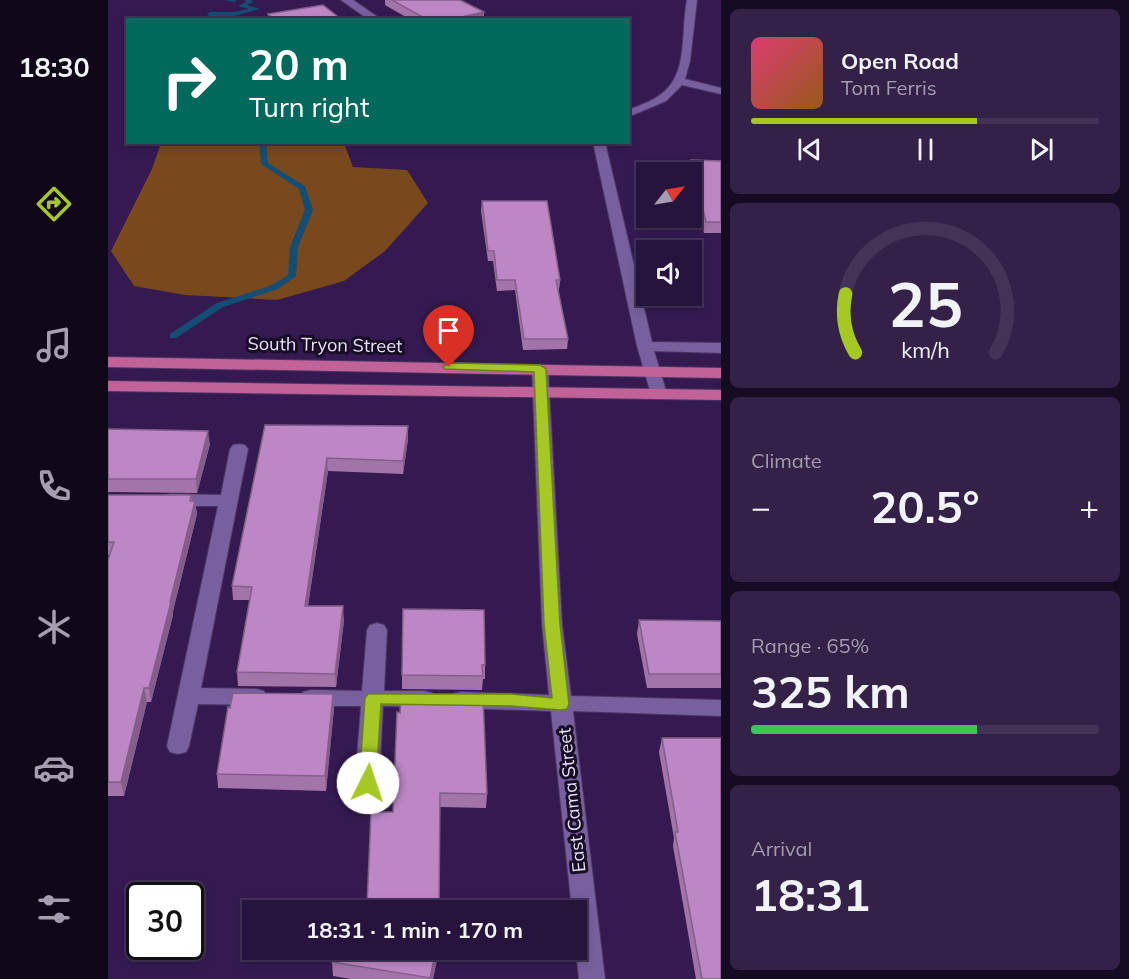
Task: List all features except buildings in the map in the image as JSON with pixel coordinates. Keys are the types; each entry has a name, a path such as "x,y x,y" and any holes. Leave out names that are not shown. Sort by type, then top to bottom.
{"main road":[{"name":"South Tryon Street","path":"108,362 721,373"},
{"path":"108,386 721,395"}],"street":[{"path":"345,0 374,18"},
{"path":"630,113 669,94 678,81 684,64 692,0"},
{"path":"678,81 721,91"},
{"path":"599,144 645,345 659,394"},
{"path":"645,345 721,348"},
{"name":"East Cama Street","path":"540,369 552,624 592,979"},
{"path":"178,746 239,449"},
{"path":"151,500 229,501"},
{"path":"368,783 377,630"},
{"path":"189,696 511,700 561,704 721,708"}],"shaded area":[{"path":"161,144 344,144 353,167 407,170 428,203 385,251 344,281 277,300 185,295 134,286 111,251 152,169"}],"waterway":[{"path":"227,0 234,0"},
{"path":"215,18 210,14 234,14 257,9 241,6 250,2 248,0"},
{"path":"173,336 220,305 275,287 292,276 294,247 309,210 302,188 265,164 262,144"}],"route":[{"path":"368,783 374,698 511,700 561,704 552,624 540,369 449,367"}]}
